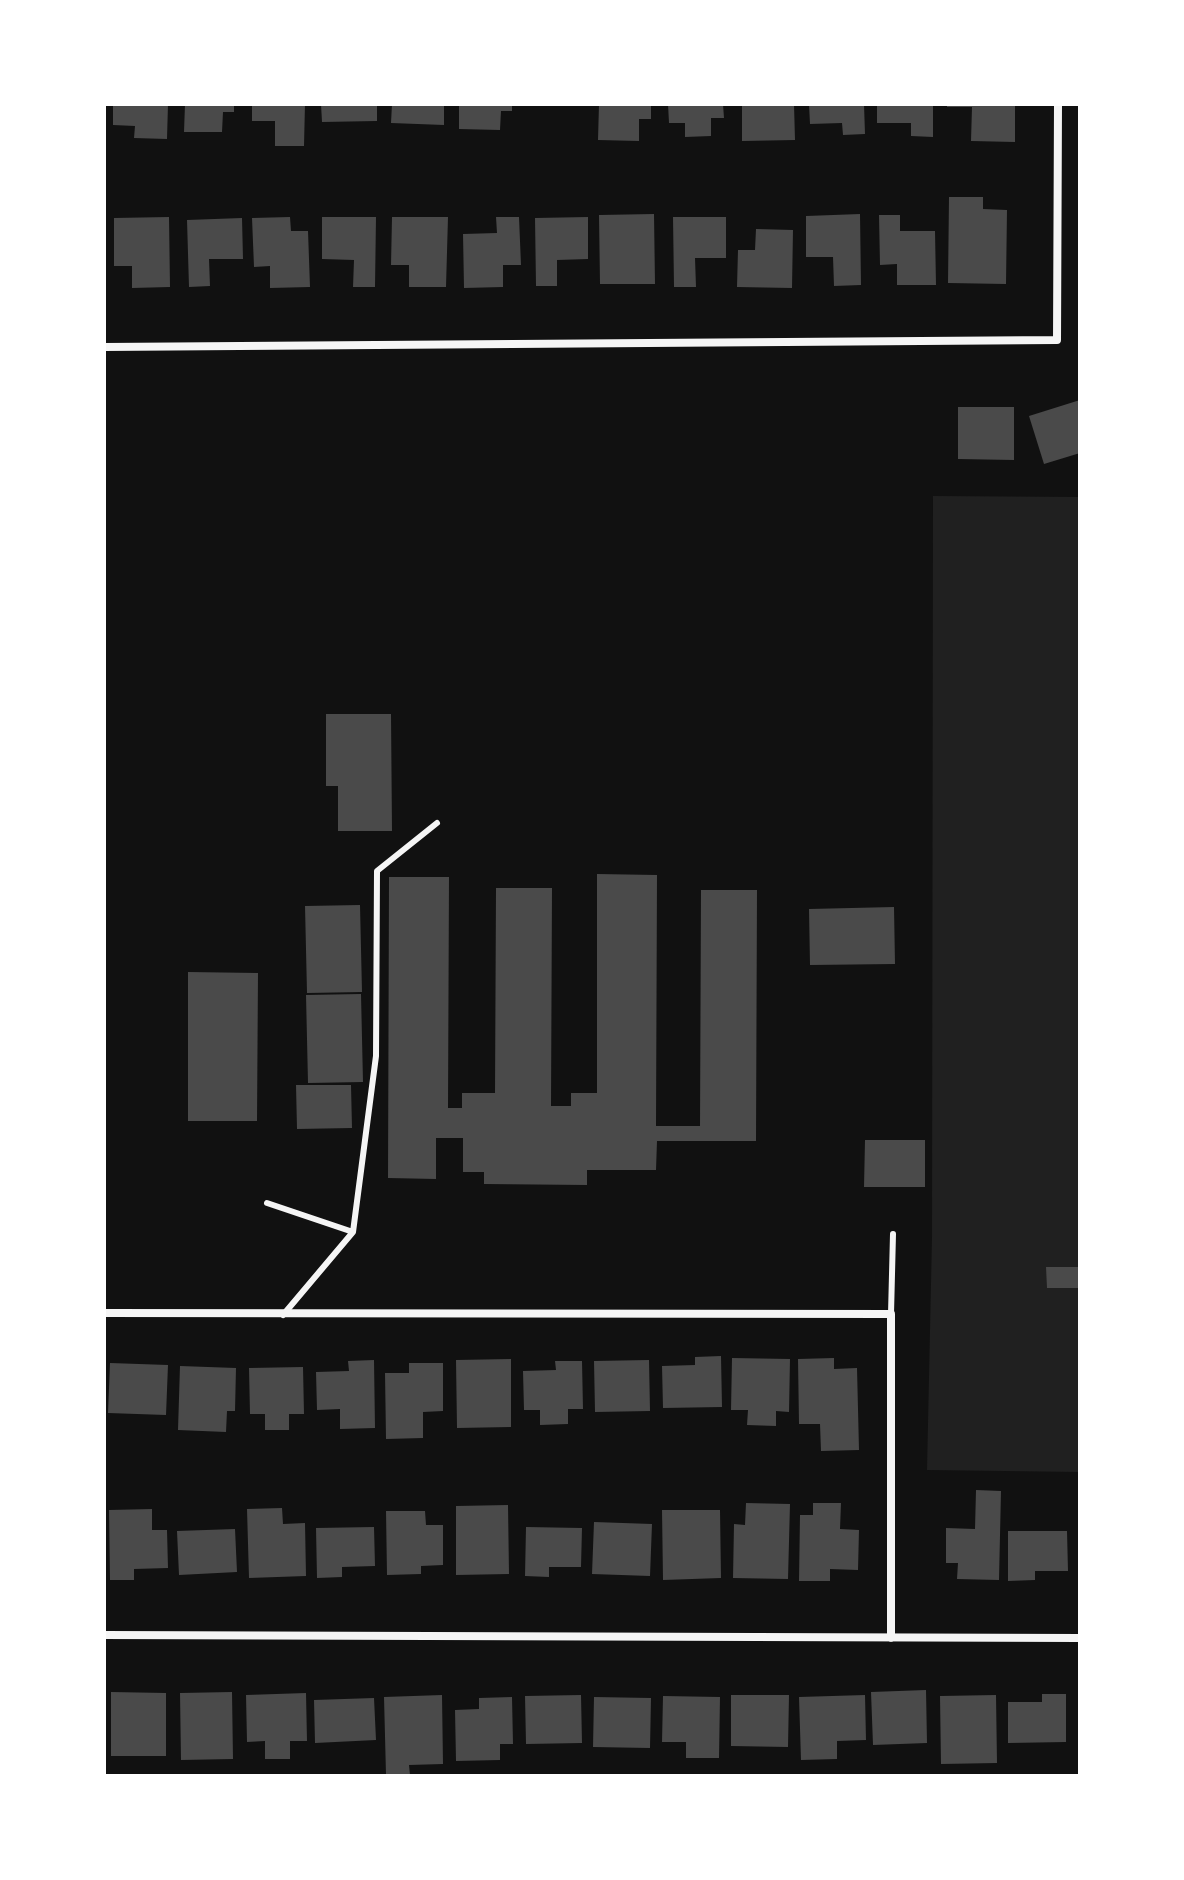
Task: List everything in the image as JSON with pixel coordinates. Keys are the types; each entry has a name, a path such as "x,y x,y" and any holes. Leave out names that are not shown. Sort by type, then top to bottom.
{"street":[{"path":"104,347 1057,340 1058,104"},
{"path":"104,1313 891,1314 891,1638"},
{"path":"104,1635 1080,1638"}],"lane":[{"path":"283,1315 353,1232 376,1056 377,871 437,823"},
{"path":"267,1203 353,1232"},
{"path":"891,1314 893,1234"}],"shaded area":[{"path":"933,496 1080,497 1080,1472 927,1470 932,1237"}],"building":[{"path":"113,104 168,104 167,139 134,138 135,126 113,125"},
{"path":"185,104 234,104 234,112 223,112 222,132 184,132"},
{"path":"252,104 305,104 304,146 275,146 275,121 252,121"},
{"path":"321,104 377,104 377,121 322,122"},
{"path":"392,104 444,104 444,125 391,123"},
{"path":"459,104 512,104 512,111 501,111 500,130 459,129"},
{"path":"599,104 651,104 651,119 639,119 639,141 598,140"},
{"path":"668,104 723,104 724,118 711,118 711,136 685,137 685,123 669,123"},
{"path":"742,104 794,104 795,140 742,141"},
{"path":"809,104 864,104 865,134 843,135 842,123 810,124"},
{"path":"877,104 933,104 933,137 911,136 911,123 877,123"},
{"path":"947,104 1015,104 1015,142 971,141 972,107 947,107"},
{"path":"949,197 983,197 983,209 1007,210 1006,284 948,283"},
{"path":"654,214 655,284 600,284 599,215"},
{"path":"860,214 861,285 834,286 833,257 806,257 806,216"},
{"path":"879,215 900,215 900,231 935,231 936,285 897,285 897,264 880,265"},
{"path":"169,217 170,287 132,288 132,266 114,266 114,218"},
{"path":"290,217 291,231 308,231 310,287 270,288 270,266 254,267 252,218"},
{"path":"322,217 376,217 375,287 353,287 354,260 322,259"},
{"path":"392,217 448,217 446,287 409,287 409,265 391,265"},
{"path":"496,217 519,217 521,265 503,265 503,287 464,288 463,234 497,233"},
{"path":"588,217 588,259 557,260 557,286 536,286 535,218"},
{"path":"673,217 726,217 726,258 695,258 696,287 674,287"},
{"path":"242,218 243,259 209,259 210,286 189,287 187,220"},
{"path":"756,229 793,230 792,288 737,287 738,250 755,250"},
{"path":"1080,400 1080,453 1044,464 1029,416"},
{"path":"958,407 1014,407 1014,460 958,459"},
{"path":"326,714 391,714 392,831 338,831 338,786 326,786"},
{"path":"597,874 657,875 656,1126 700,1126 701,890 757,890 756,1141 657,1141 656,1170 587,1170 587,1185 484,1184 484,1172 463,1172 463,1138 436,1138 436,1179 388,1178 389,877 449,877 448,1108 462,1108 462,1093 495,1093 496,888 552,888 551,1106 571,1106 571,1093 597,1093"},
{"path":"360,905 362,992 307,993 305,906"},
{"path":"894,907 895,964 810,965 809,909"},
{"path":"188,972 258,973 257,1121 188,1121"},
{"path":"361,994 363,1082 308,1083 306,995"},
{"path":"296,1085 351,1085 352,1128 297,1129"},
{"path":"865,1140 925,1140 925,1187 864,1187"},
{"path":"1046,1267 1080,1267 1080,1288 1047,1288"},
{"path":"721,1356 722,1407 663,1408 662,1366 695,1365 695,1357"},
{"path":"732,1358 790,1359 789,1412 776,1411 776,1426 747,1425 748,1410 731,1410"},
{"path":"834,1358 834,1369 857,1368 859,1450 821,1451 820,1424 799,1424 798,1359"},
{"path":"511,1359 511,1427 457,1428 456,1360"},
{"path":"374,1360 375,1428 340,1429 340,1409 317,1410 316,1372 349,1371 348,1361"},
{"path":"649,1360 650,1411 595,1412 594,1361"},
{"path":"555,1361 582,1361 583,1409 568,1409 568,1424 540,1425 540,1410 524,1410 523,1371 556,1370"},
{"path":"110,1363 168,1365 166,1415 108,1413"},
{"path":"409,1363 443,1363 443,1411 423,1412 423,1438 386,1439 385,1373 409,1373"},
{"path":"180,1366 236,1368 235,1411 227,1411 226,1432 178,1430"},
{"path":"303,1367 304,1414 289,1414 289,1430 265,1430 265,1414 250,1414 249,1368"},
{"path":"976,1490 1001,1491 999,1580 957,1579 958,1563 946,1563 946,1528 975,1529"},
{"path":"746,1503 790,1504 788,1579 733,1578 734,1524 745,1525"},
{"path":"813,1503 841,1503 840,1529 859,1530 858,1570 830,1569 830,1581 799,1581 800,1515 813,1515"},
{"path":"508,1505 509,1574 456,1575 456,1506"},
{"path":"282,1508 283,1524 305,1523 306,1576 249,1578 247,1509"},
{"path":"152,1509 152,1530 167,1530 168,1568 134,1569 134,1580 110,1580 109,1510"},
{"path":"662,1510 720,1510 721,1578 663,1580"},
{"path":"386,1511 425,1511 426,1525 443,1525 443,1565 421,1566 421,1574 387,1575"},
{"path":"594,1522 652,1524 650,1576 592,1574"},
{"path":"374,1527 375,1566 342,1567 342,1577 317,1578 316,1528"},
{"path":"526,1527 582,1528 581,1567 549,1567 549,1577 525,1576"},
{"path":"235,1529 237,1572 179,1575 177,1531"},
{"path":"1008,1531 1067,1531 1068,1571 1035,1571 1035,1580 1008,1581"},
{"path":"926,1690 927,1743 873,1745 871,1692"},
{"path":"111,1692 166,1693 166,1756 111,1756"},
{"path":"232,1692 233,1759 181,1760 180,1693"},
{"path":"306,1693 307,1741 290,1741 290,1759 265,1759 265,1741 247,1742 246,1695"},
{"path":"1042,1694 1066,1694 1066,1742 1008,1743 1008,1702 1042,1702"},
{"path":"442,1695 443,1764 409,1765 410,1775 386,1775 384,1697"},
{"path":"581,1695 582,1743 526,1744 525,1696"},
{"path":"731,1695 789,1695 788,1747 731,1746"},
{"path":"865,1695 866,1740 837,1741 837,1759 801,1760 799,1697"},
{"path":"996,1695 997,1763 941,1764 940,1696"},
{"path":"663,1696 720,1697 719,1758 686,1758 686,1742 662,1742"},
{"path":"512,1697 513,1744 500,1744 500,1760 456,1761 455,1710 479,1709 479,1698"},
{"path":"594,1697 651,1698 650,1748 593,1747"},
{"path":"374,1698 376,1740 315,1743 314,1700"}]}
